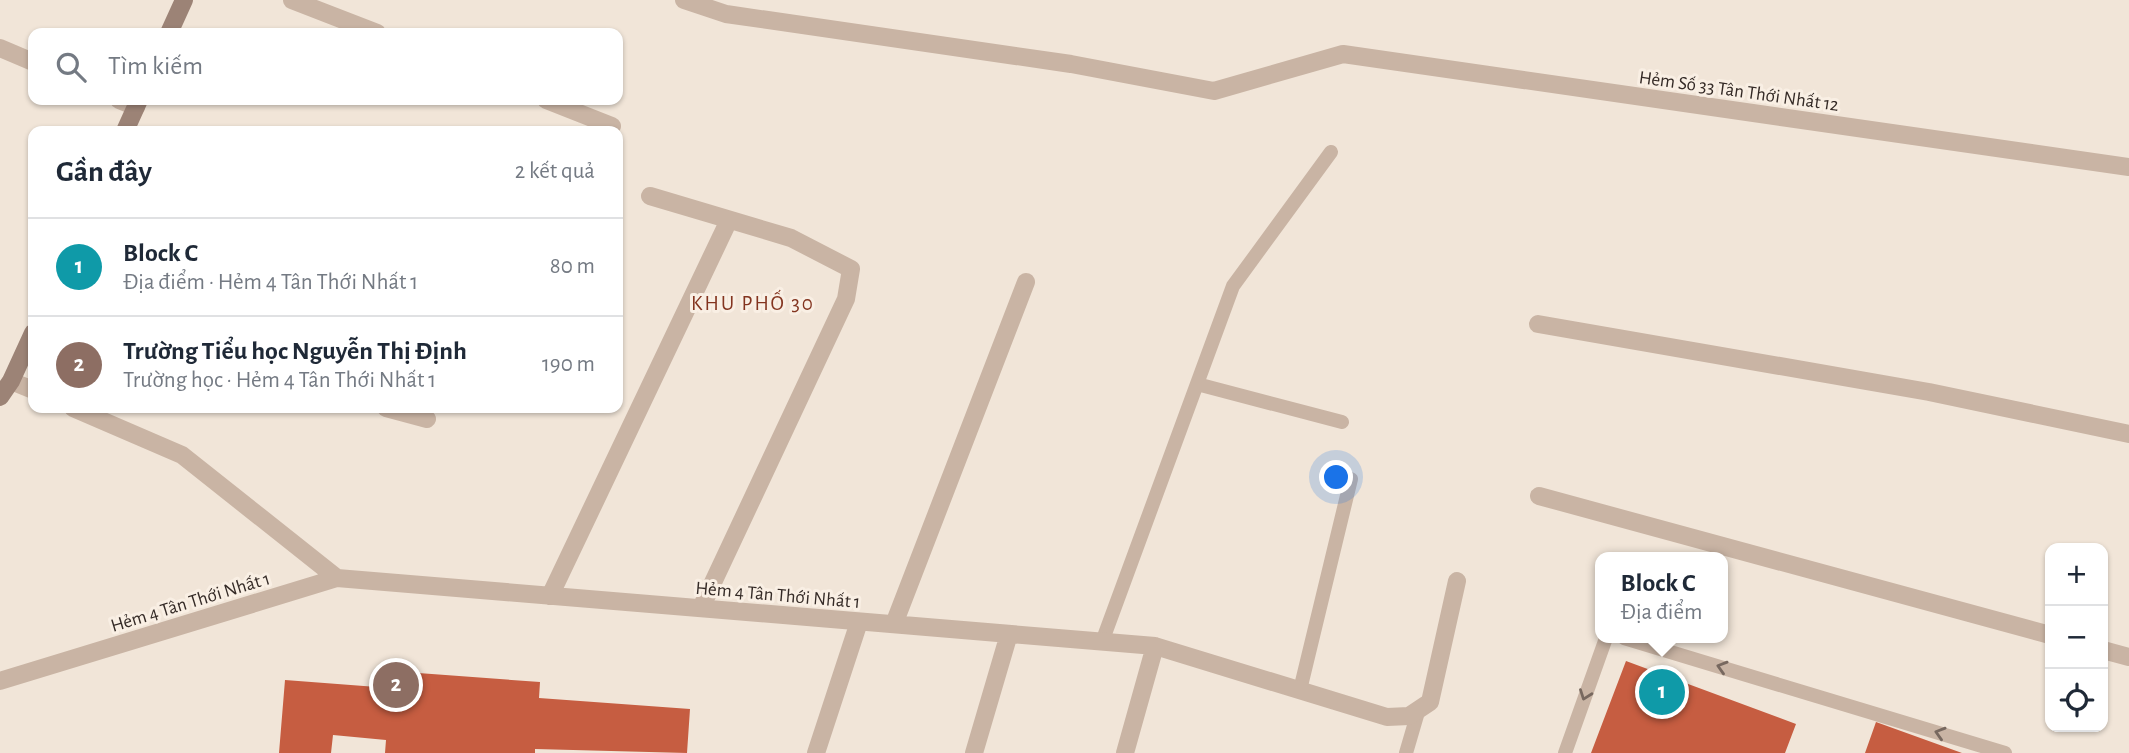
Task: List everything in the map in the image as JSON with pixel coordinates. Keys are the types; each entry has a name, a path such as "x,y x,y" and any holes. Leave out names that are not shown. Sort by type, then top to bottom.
{"street":[{"path":"171,28 184,0"},
{"path":"292,0 364,28"},
{"name":"Hẻm Số 33 Tân Thới Nhất 12","path":"684,0 726,14 1071,64 1214,91 1343,54 2129,166"},
{"path":"0,48 28,60"},
{"path":"126,126 130,105"},
{"path":"559,105 612,126"},
{"path":"650,196 791,238 851,269 846,299 701,608"},
{"path":"550,596 729,220"},
{"path":"894,624 1026,282"},
{"path":"1538,324 1929,392 2129,434"},
{"path":"0,397 12,381 28,344"},
{"path":"12,381 28,388"},
{"path":"85,413 182,455 337,578"},
{"path":"405,413 427,419"},
{"path":"1539,496 2045,634"},
{"name":"Hẻm 4 Tân Thới Nhất 1","path":"0,681 337,578 1155,646 1387,717 1418,712"},
{"path":"1418,712 1430,702 1457,581"},
{"path":"816,753 859,622"},
{"path":"974,753 1009,634"},
{"path":"1125,753 1155,646"},
{"path":"2108,651 2129,657"}],"lane":[{"path":"1102,642 1233,286 1331,152"},
{"path":"1197,384 1342,422"},
{"path":"1300,690 1351,479"},
{"path":"1565,753 1604,643"},
{"path":"1641,643 2005,753"},
{"path":"1406,753 1418,712"}],"building":[{"path":"1626,661 1796,724 1785,753 1591,753"},
{"path":"391,671 540,682 539,698 690,709 687,753 535,749 535,753 385,753 386,740 333,735 331,753 279,753 285,680 390,688"},
{"path":"1876,722 1962,753 1865,753"}],"place":[{"name":"Trường Tiểu học Nguyễn Thị Định","path":"396,685"},
{"name":"Block C","path":"1662,692"}],"district":[{"name":"KHU PHỐ 30","path":"753,303"}]}
